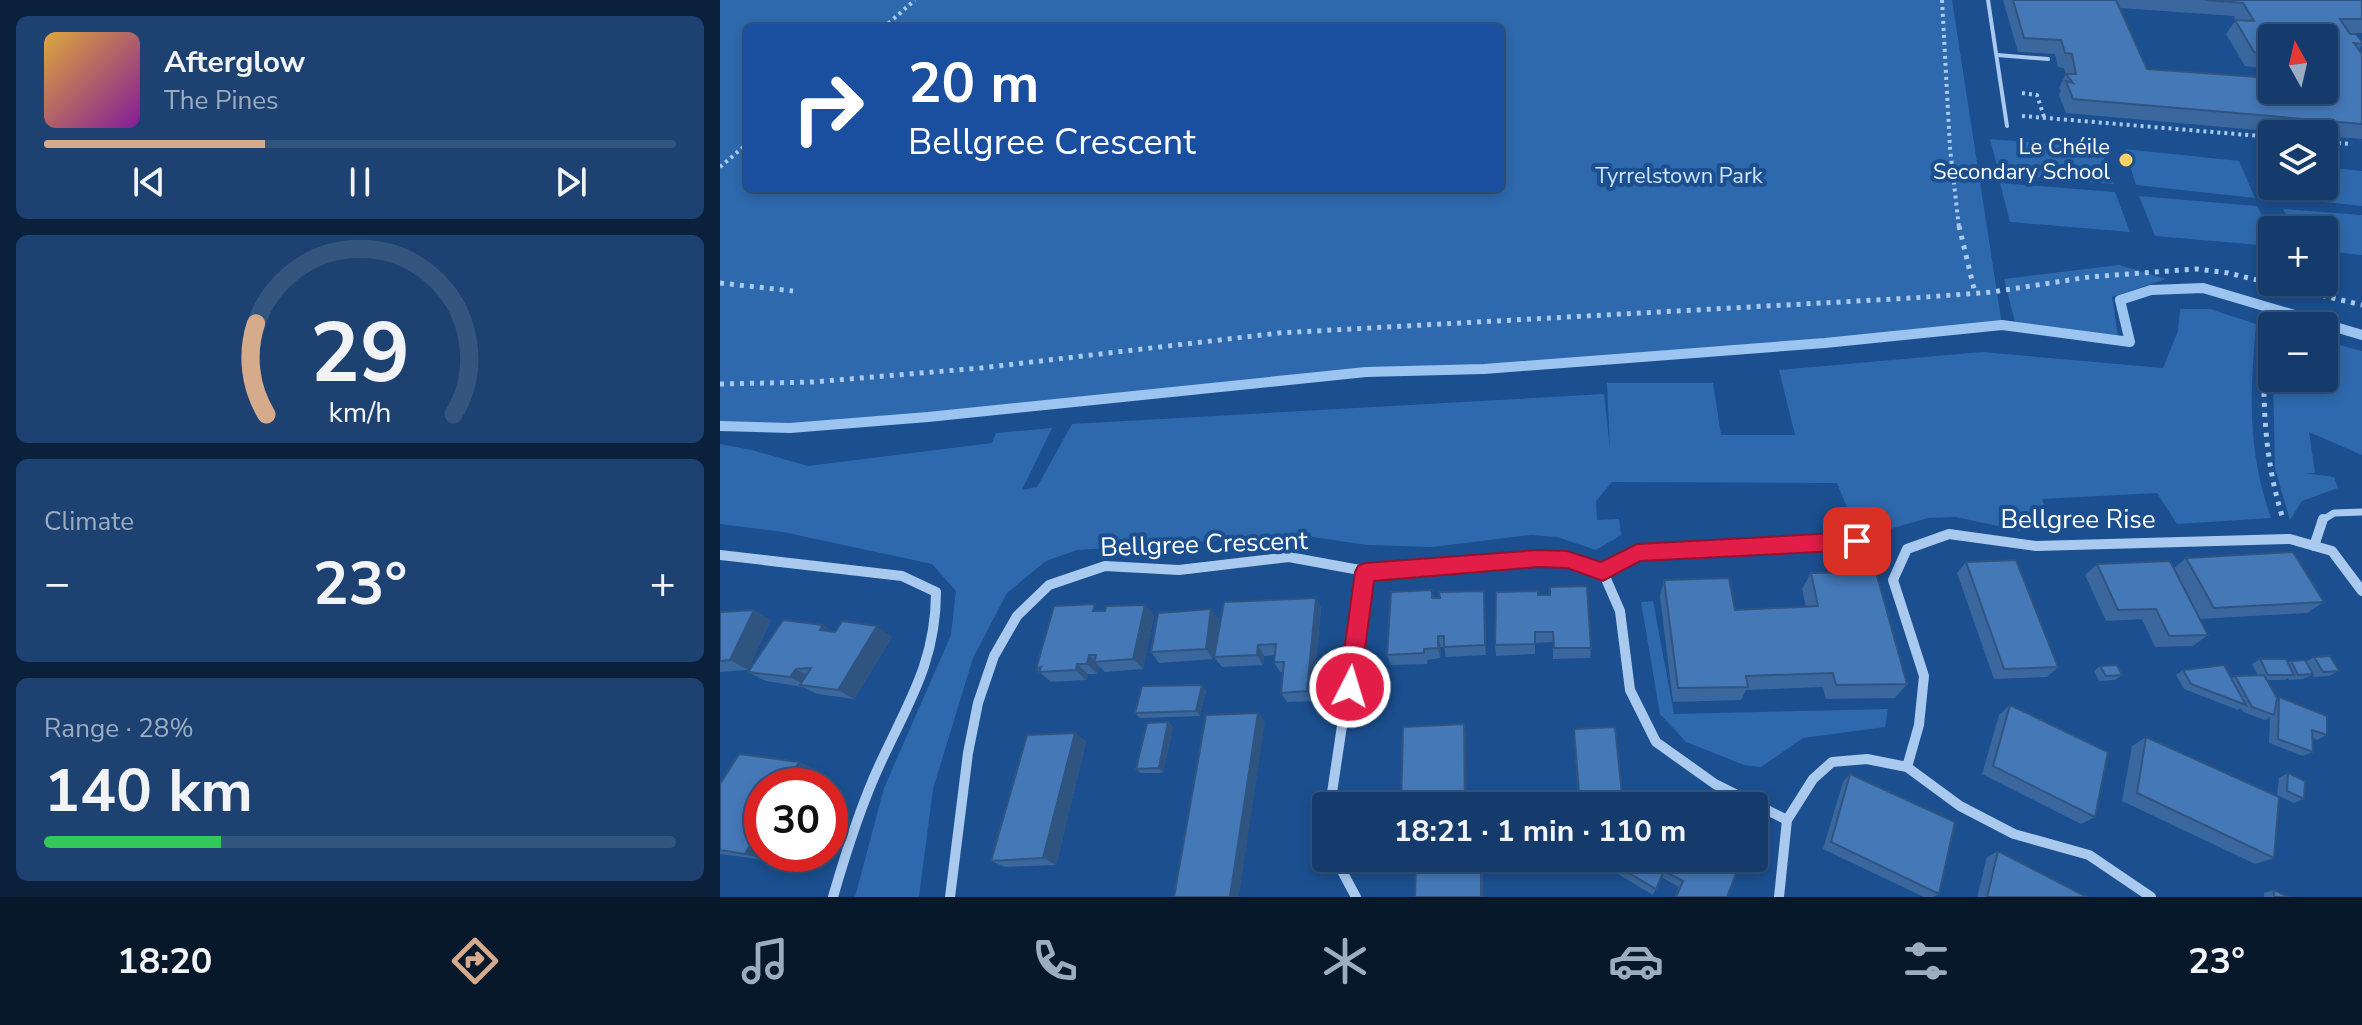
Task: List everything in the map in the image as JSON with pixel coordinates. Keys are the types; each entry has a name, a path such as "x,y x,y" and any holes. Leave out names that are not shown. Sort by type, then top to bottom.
{"street":[{"path":"2314,546 2321,520 2334,513 2362,512"},
{"name":"Bellgree Rise","path":"1907,767 1919,725 1924,676 1893,580 1907,549 1949,534 2036,546 2290,539 2332,551 2362,591"},
{"path":"1787,820 1715,784 1656,742 1630,690 1620,611 1603,572 1637,552 1857,541"},
{"path":"720,555 902,576 936,592 938,621 924,678 880,764 846,852 833,897"},
{"name":"Bellgree Crescent","path":"950,897 959,848 965,763 998,644 1019,609 1049,583 1095,567 1135,566 1179,570 1251,560 1304,558 1365,572 1538,558 1567,559 1603,572"},
{"path":"1332,792 1365,572"},
{"path":"1779,897 1787,820 1813,779 1832,762 1867,759 1907,767 1960,806 2014,834 2089,855 2151,897"},
{"path":"1343,872 1356,897"}],"lane":[{"path":"1988,0 2007,126"},
{"path":"1997,55 2048,59"}],"path":[{"path":"888,24 915,0"},
{"path":"1942,0 1956,203 1963,255 1975,293"},
{"path":"2002,91 2037,95 2044,117"},
{"path":"2005,114 2258,136"},
{"path":"2338,143 2352,144"},
{"path":"721,165 744,146"},
{"path":"720,384 813,382 981,368 1279,333 1975,293 2089,277 2196,269 2258,280"},
{"path":"720,283 793,291"},
{"path":"2267,296 2263,441 2270,484 2290,539"},
{"path":"2324,296 2362,305"}],"green space":[{"name":"Tyrrelstown Park","path":"720,0 1952,0 2002,325 1487,369 1364,372 962,416 801,426 720,426"},
{"path":"1990,139 2100,148 2114,184 1999,174"},
{"path":"2125,149 2239,161 2255,198 2136,185"},
{"path":"2338,168 2362,171 2362,206 2305,200 2338,200"},
{"path":"2000,183 2115,192 2130,232 2010,222"},
{"path":"2139,196 2257,206 2262,216 2258,216 2258,245 2155,236"},
{"path":"2283,209 2362,215 2362,255 2338,252 2338,216 2287,216"},
{"path":"2119,265 2166,279 2112,297 2118,337 2015,322 2004,279"},
{"path":"2180,309 2210,309 2256,324 2252,422 2258,469 2271,518 2177,524 2157,493 2042,499 2053,527 2021,531 1956,517 1928,518 1883,531 1870,564 1837,483 1612,482 1596,501 1597,520 1619,519 1621,535 1596,550 1557,537 1531,535 1432,547 1367,545 1299,535 1077,550 1046,561 1007,593 973,658 933,789 919,897 855,897 884,788 951,635 956,591 932,564 783,532 720,524 720,444 808,466 992,443 996,433 1052,428 1022,490 1037,487 1072,424 1604,394 1610,449 1607,383 1713,383 1721,435 1795,435 1779,370 1982,352 2163,368 2178,331"},
{"path":"2338,345 2362,351 2362,455 2309,432 2315,473 2304,473 2334,477 2338,488 2302,501 2290,520 2275,469 2273,392 2338,392"},
{"path":"1653,601 1674,714 1888,709 1885,727 1803,738 1761,767 1744,765 1686,742 1660,714 1641,602"}],"building":[{"path":"2013,0 2116,0 2147,69 2258,77 2258,104 2338,104 2338,24 2258,24 2258,52 2254,52 2235,20 2254,21 2243,3 2205,0 2362,0 2362,19 2340,19 2350,34 2356,34 2362,42 2354,43 2362,54 2362,124 2073,99 2066,81 2073,83 2066,74 2076,74 2072,54 2065,53 2061,40 2024,38"},
{"path":"2293,552 2324,602 2214,608 2186,558"},
{"path":"2016,560 2058,667 2004,669 1966,562"},
{"path":"2170,561 2208,635 2169,636 2156,609 2118,610 2097,564"},
{"path":"1876,572 1907,684 1836,685 1833,673 1746,676 1748,687 1678,688 1664,580 1729,578 1735,610 1818,606 1811,573"},
{"path":"1587,586 1591,648 1554,648 1553,632 1535,632 1535,644 1495,645 1496,592 1538,591 1538,595 1550,595 1550,587"},
{"path":"1432,590 1432,598 1440,598 1439,592 1484,591 1485,645 1444,647 1444,636 1438,636 1438,648 1424,649 1424,653 1387,655 1391,592"},
{"path":"1316,598 1307,691 1281,693 1284,662 1274,662 1276,644 1258,645 1257,655 1214,657 1224,602"},
{"path":"1095,604 1093,611 1105,611 1106,606 1145,605 1133,659 1094,662 1096,655 1089,655 1087,664 1077,664 1076,670 1039,672 1041,667 1036,669 1054,606"},
{"path":"1211,609 1206,649 1151,652 1158,613"},
{"path":"754,610 730,660 720,661 720,612"},
{"path":"783,620 823,625 820,630 835,632 842,621 877,626 838,690 800,685 811,668 796,669 790,677 748,672"},
{"path":"2330,656 2339,671 2323,672 2314,657"},
{"path":"2260,659 2286,659 2294,675 2268,675"},
{"path":"2305,660 2313,674 2298,675 2291,661"},
{"path":"2117,665 2122,675 2106,676 2100,666"},
{"path":"2224,665 2246,705 2191,684 2183,670"},
{"path":"2264,675 2277,698 2274,715 2252,707 2235,676"},
{"path":"1202,685 1196,711 1135,713 1142,686"},
{"path":"2279,697 2327,716 2327,735 2312,730 2313,752 2278,739"},
{"path":"2010,705 2108,752 2095,817 1993,766"},
{"path":"1258,713 1230,897 1174,897 1206,715"},
{"path":"1168,722 1159,768 1136,769 1147,723"},
{"path":"1464,724 1465,792 1401,792 1403,727"},
{"path":"1615,727 1622,792 1579,792 1574,729"},
{"path":"1075,733 1043,858 991,861 1027,735"},
{"path":"2146,737 2279,797 2274,858 2137,793"},
{"path":"739,754 799,762 796,768 744,768 744,854 720,850 720,784"},
{"path":"2288,773 2305,781 2304,799 2287,791"},
{"path":"1850,774 1955,822 1939,894 1831,842"},
{"path":"1998,851 2087,897 1987,897"},
{"path":"1416,872 1481,872 1481,897 1415,897"},
{"path":"1627,872 1664,872 1656,889"},
{"path":"1666,872 1737,872 1727,897 1676,897 1683,881"},
{"path":"2274,890 2289,897 2274,897"}],"waterway":[{"path":"720,426 790,428 928,417 1366,372 1484,369 1825,343 2002,325 2130,342 2120,300 2151,290 2203,288 2362,335"}],"place":[{"name":"Le Chéile Secondary School","path":"2126,160"}],"route":[{"path":"1350,687 1353,644 1365,572 1538,558 1567,559 1603,572 1637,552 1857,541"}]}
